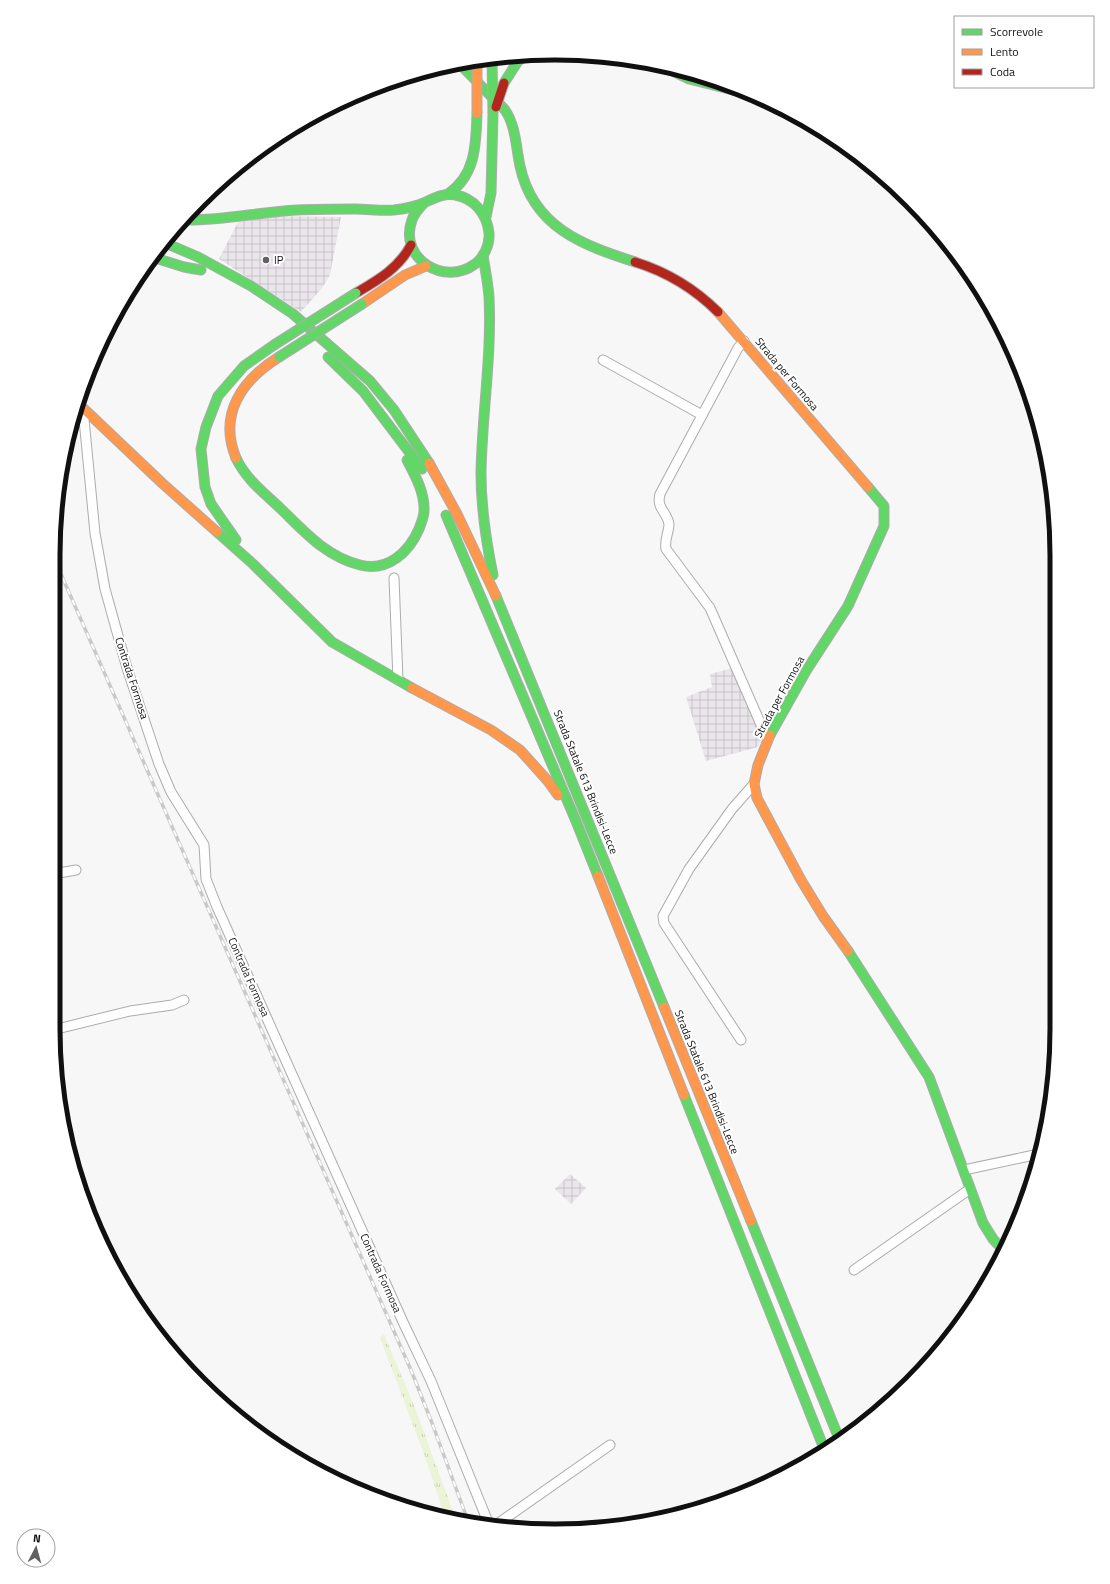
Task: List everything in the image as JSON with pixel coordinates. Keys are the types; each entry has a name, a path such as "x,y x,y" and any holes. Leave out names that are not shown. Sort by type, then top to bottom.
{"main road":[{"path":"493,113 504,83 518,61"},
{"path":"486,217 491,193 493,113 492,64"},
{"path":"448,194 459,186 469,169 476,134 477,66"},
{"name":"Strada per Formosa","path":"464,69 509,117 513,128 522,174 530,195 546,218 564,232 588,247 642,264 679,282 697,293 744,341 884,506 884,526 848,606 806,671 768,738 758,765 754,784 756,798 801,880 823,916 858,964 928,1077 944,1115 983,1223 1000,1246"},
{"path":"191,220 202,221 298,210 388,210 412,207 435,197 448,194 459,195 470,200 479,207 486,217 489,226 488,246 484,255 475,264 464,271 451,274 438,272 426,266 415,254 411,245 411,223 416,212 424,203"},
{"name":"Strada Statale 613 Brindisi-Lecce","path":"170,245 198,257 263,294 293,314 370,381 394,410 426,458 457,514 503,611 838,1435"},
{"path":"253,564 211,504 205,487 201,449 206,427 218,396 244,366 397,267 404,259 411,245"},
{"path":"158,259 204,272 163,253"},
{"path":"484,255 489,301 481,486 483,522 489,557 503,611"},
{"path":"388,426 418,483 424,512 420,529 405,552 382,565 361,566 336,557 311,539 246,475 231,446 230,419 234,404 240,391 256,373 405,275 426,266"},
{"path":"227,284 258,302"},
{"path":"287,322 317,347 363,391 388,426 423,470 430,484"},
{"path":"82,408 162,483 253,564 332,642 398,680 491,730 520,750 547,780 576,821"},
{"path":"443,510 576,821 824,1445"}],"street":[{"path":"744,341 738,348 658,500 659,506 668,521 669,527 666,538 666,549 710,608 768,738"},
{"path":"603,360 702,415"},
{"name":"Contrada Formosa","path":"82,412 95,533 104,589 127,668 159,764 171,792 204,845 206,879 217,907 431,1381 487,1519"},
{"path":"394,578 398,680"},
{"name":"Strada per Formosa","path":"741,1040 664,922 663,916 689,870 732,809 754,784"},
{"path":"60,873 76,870"},
{"path":"60,1028 130,1011 172,1005 184,1000"},
{"path":"964,1170 1033,1155"},
{"path":"854,1270 970,1189"},
{"path":"501,1521 610,1444"}],"shaded area":[{"path":"280,216 341,217 330,275 322,288 301,312 219,259 238,222"},
{"path":"733,668 762,735 758,747 706,761 686,697 712,687 710,674"},
{"path":"570,1174 586,1188 571,1204 555,1189"}],"green space":[{"path":"384,1334 417,1413 454,1513 443,1511 424,1454 380,1338"}],"railway":[{"path":"60,572 411,1370 466,1515"}],"traffic: fast":[{"path":"504,83 518,61"},
{"path":"492,64 493,113"},
{"path":"465,69 502,106 509,116 514,130 520,166 526,187 536,204 548,219 562,230 579,240 596,248 635,262"},
{"path":"688,78 695,81"},
{"path":"448,194 464,178 473,158 477,113"},
{"path":"486,217 491,193 493,113"},
{"path":"191,220 226,218 297,210 394,210 415,206 450,194 462,197 474,203 486,219 489,233 488,242 484,254 475,264 463,270 450,272 438,270 427,265 418,257 412,246 409,234 412,220 424,203"},
{"path":"170,245 198,257 251,286 293,314 370,381 394,410 429,463"},
{"path":"483,255 489,292 490,319 481,486 484,524 493,575"},
{"path":"158,259 184,267 201,270"},
{"path":"274,345 356,293"},
{"path":"279,357 362,304"},
{"path":"236,540 211,504 205,487 201,449 206,427 218,396 244,366 274,345"},
{"path":"328,357 363,391 422,469"},
{"path":"236,458 240,466 255,485 316,542 326,550 348,561 360,565 370,566 380,566 388,563 403,552 415,537 424,516 424,504 419,484 407,460"},
{"path":"770,735 806,671 848,606 884,526 884,506 868,487"},
{"path":"446,515 598,876"},
{"path":"217,532 253,564 332,642 412,688"},
{"path":"496,596 664,1007"},
{"path":"848,951 929,1077 983,1223 1000,1246"},
{"path":"684,1095 823,1445"},
{"path":"751,1221 838,1435"}],"traffic: slow":[{"path":"477,66 477,113"},
{"path":"362,304 405,275 426,266"},
{"path":"718,312 868,487"},
{"path":"236,458 231,442 230,427 232,413 237,400 244,387 254,376 279,357"},
{"path":"83,408 162,483 217,532"},
{"path":"429,463 457,514 496,596"},
{"path":"412,688 491,730 520,750 547,780 558,795"},
{"path":"770,735 758,765 754,784 757,798 801,880 823,916 848,951"},
{"path":"598,876 684,1095"},
{"path":"664,1007 751,1221"}],"traffic: jam":[{"path":"496,107 504,83"},
{"path":"356,293 394,267 411,245"},
{"path":"635,262 669,276 690,288 718,312"}],"place":[{"name":"IP","path":"266,260"}]}
